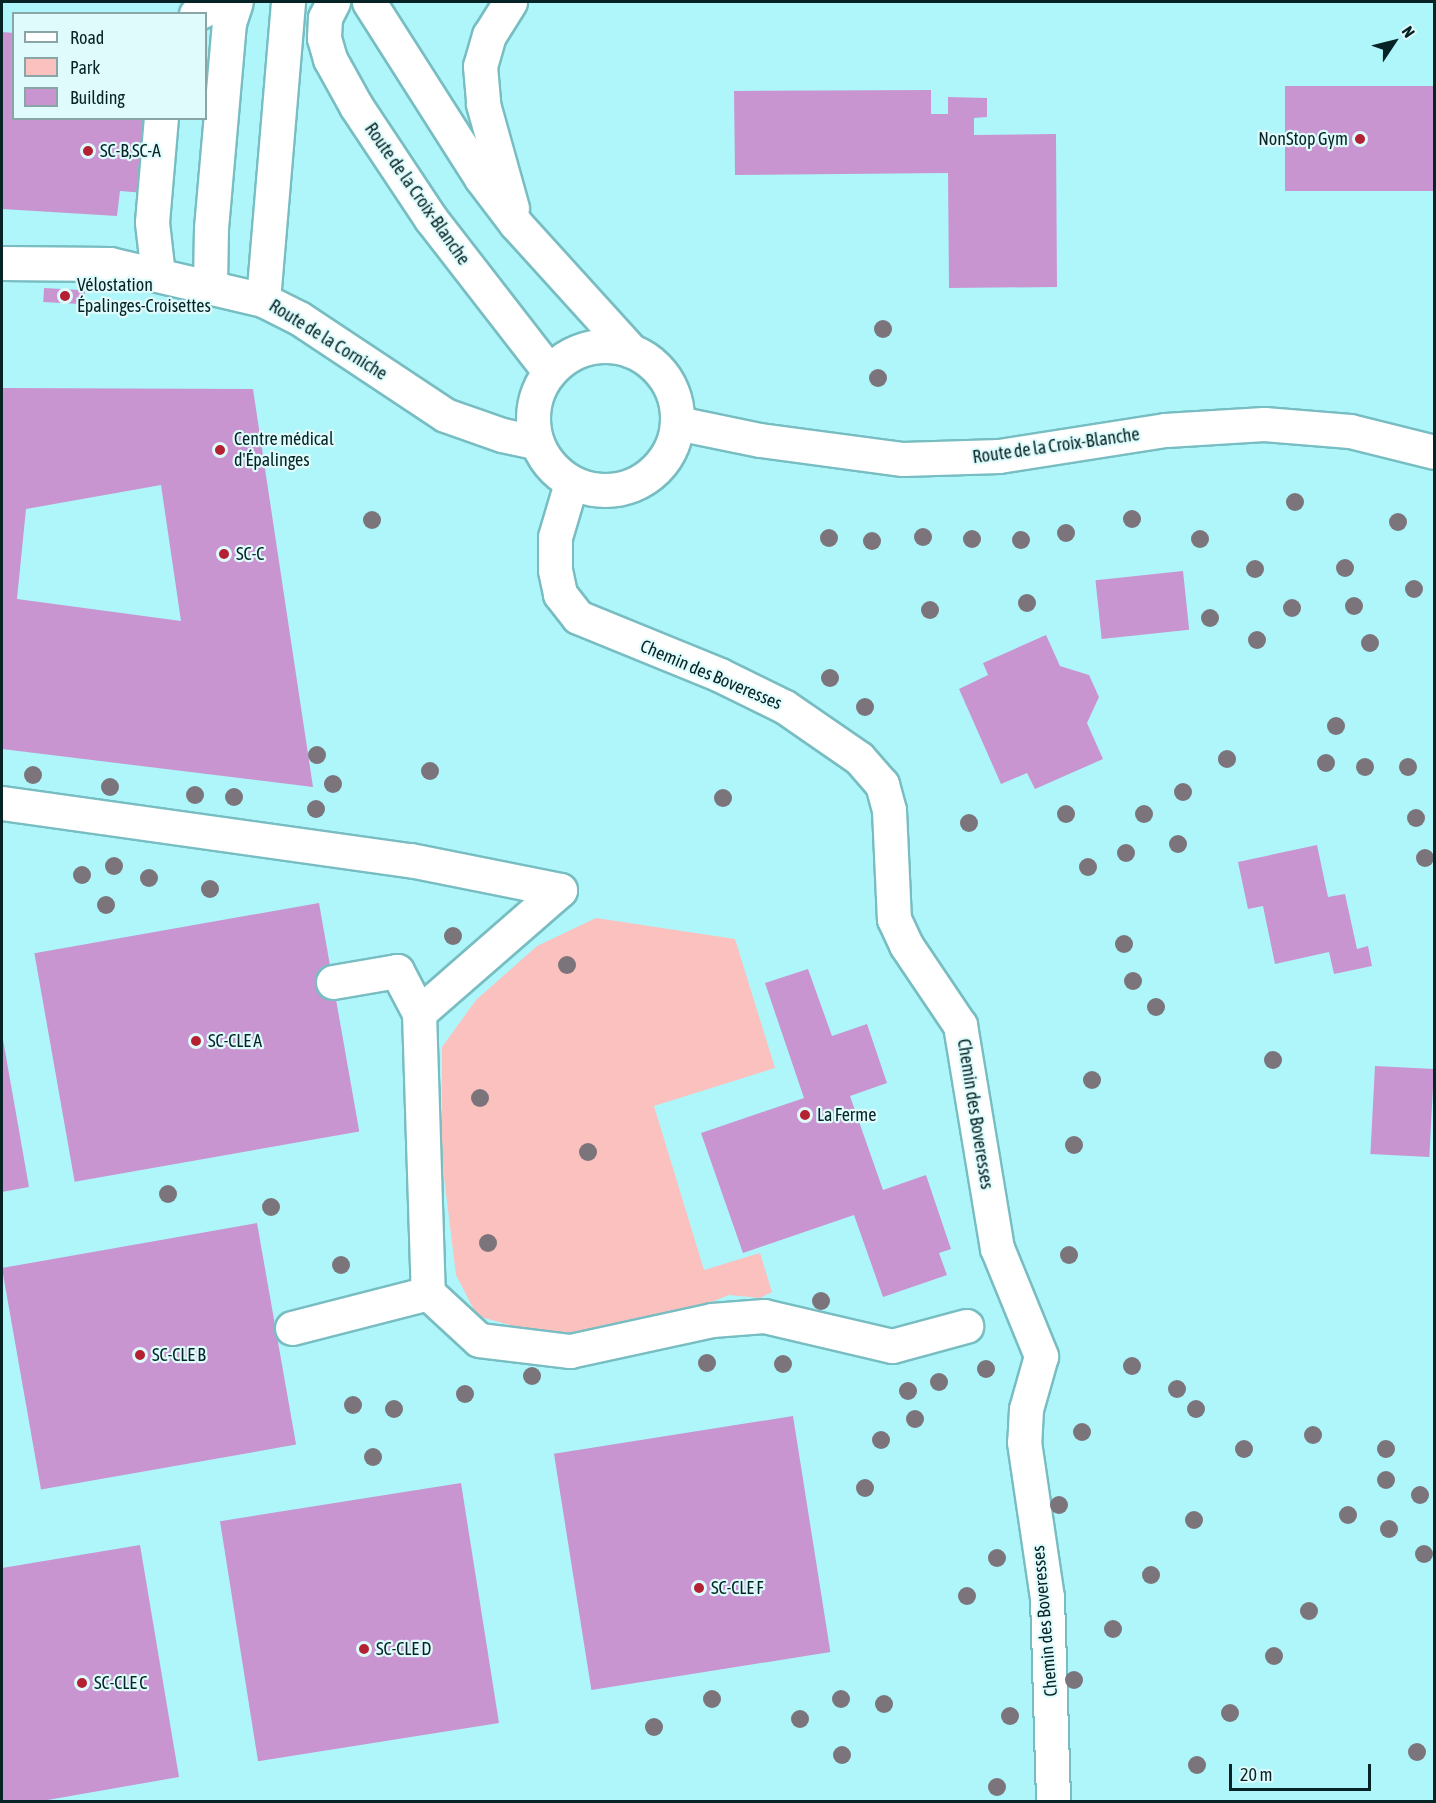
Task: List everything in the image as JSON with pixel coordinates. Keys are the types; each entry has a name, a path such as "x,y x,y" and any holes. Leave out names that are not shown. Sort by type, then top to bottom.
{"street":[{"path":"200,12 220,2"},
{"path":"210,285 229,23 236,2"},
{"path":"263,300 288,2"},
{"name":"Route de la Croix-Blanche","path":"333,2 325,18 324,38 330,59 356,106 431,219 549,371"},
{"path":"369,2 450,132 516,224 631,351"},
{"path":"510,2 489,35 480,66 483,104 516,224"},
{"path":"158,275 152,222 161,120"},
{"name":"Route de la Corniche","path":"2,263 110,264 210,285 263,300 299,318 445,416 502,435 536,442"},
{"path":"617,347 631,351 650,362 666,379 677,408 677,423 668,454 647,478 618,490 602,491 571,483 550,465 536,442 533,405 549,371 561,361 587,348 617,347"},
{"name":"Route de la Croix-Blanche","path":"677,423 760,440 903,459 999,456 1165,430 1264,424 1350,431 1434,452"},
{"name":"Chemin des Boveresses","path":"571,483 555,537 555,570 560,594 578,617 720,675 785,706 859,758 872,770 885,791 894,919 906,945 960,1025 997,1248 1041,1356 1026,1409 1024,1442 1047,1597 1053,1802"},
{"path":"2,803 410,860 560,890 420,1013"},
{"path":"333,982 397,971 420,1013 428,1293 479,1341 570,1351 712,1320 764,1316 892,1346 966,1326"},
{"path":"292,1328 428,1293"}],"green space":[{"path":"596,918 735,939 775,1068 654,1106 704,1270 760,1253 772,1292 760,1298 729,1295 692,1310 605,1332 535,1332 477,1316 456,1275 442,1160 442,1047 476,1000 537,946"}],"building":[{"name":"SC-B,SC-A","path":"2,32 12,33 12,120 179,120 170,195 120,191 117,216 2,209"},
{"name":"NonStop Gym","path":"1285,86 1434,86 1434,191 1285,191"},
{"path":"931,90 931,114 948,114 948,97 987,98 987,117 974,118 974,135 1056,134 1057,287 949,288 948,173 735,175 734,91"},
{"name":"Vélostation Épalinges-Croisettes","path":"44,288 85,290 84,304 43,302"},
{"name":"SC-C","path":"2,388 253,389 313,787 2,749","holes":["161,485 181,621 17,599 26,509"]},
{"path":"1183,571 1189,630 1102,639 1095,580"},
{"path":"1046,635 1060,666 1089,675 1099,697 1087,723 1103,759 1035,789 1027,773 1001,784 959,689 988,675 983,663"},
{"path":"1317,845 1328,897 1345,894 1357,949 1368,946 1372,966 1334,974 1329,952 1275,964 1263,906 1248,909 1238,862"},
{"name":"SC-CLE A","path":"319,903 359,1131 75,1182 34,953"},
{"name":"La Ferme","path":"808,969 832,1036 867,1024 887,1083 850,1096 883,1190 926,1175 951,1249 939,1253 947,1275 883,1297 854,1215 743,1253 701,1133 804,1098 765,983"},
{"path":"2,1034 29,1187 2,1192"},
{"path":"1375,1066 1434,1069 1429,1157 1370,1154"},
{"name":"SC-CLE B","path":"257,1223 296,1445 41,1490 2,1268"},
{"name":"SC-CLE F","path":"793,1416 830,1652 591,1690 554,1454"},
{"name":"SC-CLE D","path":"461,1483 499,1723 258,1761 220,1521"},
{"name":"SC-CLE C","path":"140,1545 179,1777 36,1802 2,1802 2,1568"}],"place":[{"name":"NonStop Gym","path":"1360,139"},
{"name":"SC-B,SC-A","path":"88,151"},
{"name":"Vélostation Épalinges-Croisettes","path":"65,296"},
{"name":"Centre médical d'Épalinges","path":"220,450"},
{"name":"SC-C","path":"224,554"},
{"name":"SC-CLE A","path":"196,1041"},
{"name":"La Ferme","path":"805,1115"},
{"name":"SC-CLE B","path":"140,1355"},
{"name":"SC-CLE F","path":"699,1588"},
{"name":"SC-CLE D","path":"364,1649"},
{"name":"SC-CLE C","path":"82,1683"}]}
